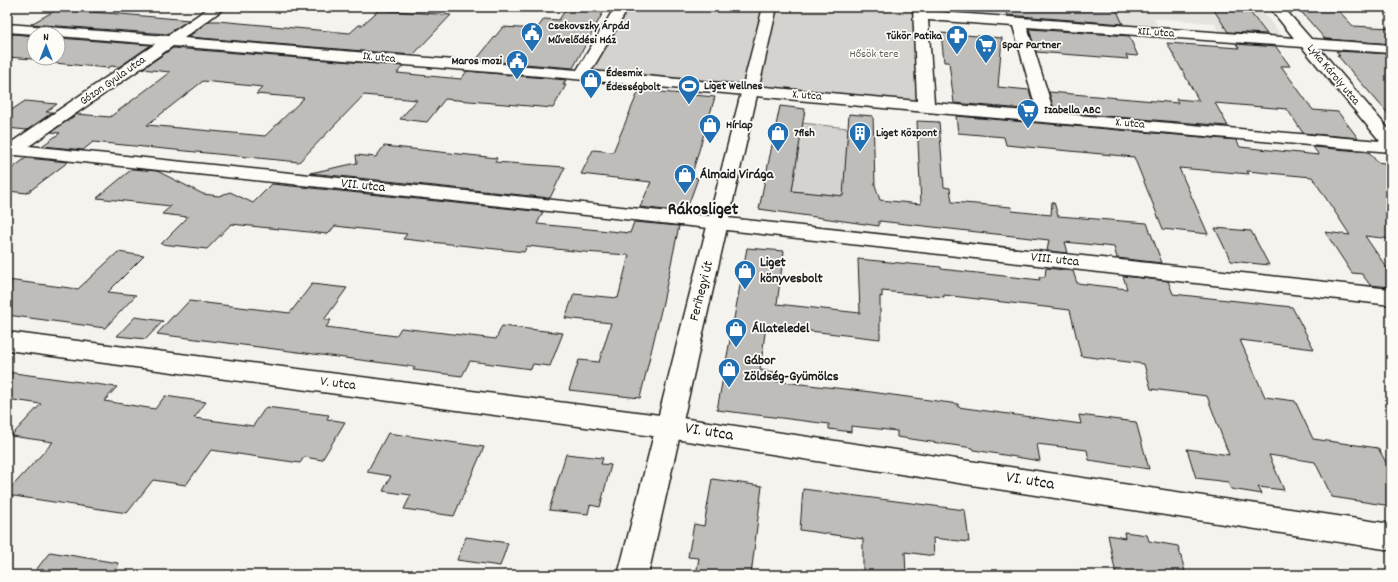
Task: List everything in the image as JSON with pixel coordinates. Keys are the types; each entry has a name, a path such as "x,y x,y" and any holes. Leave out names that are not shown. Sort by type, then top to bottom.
{"street":[{"name":"Gózon Gyula utca","path":"9,151 219,7"},
{"path":"581,75 622,7"},
{"name":"Ferihegyi út","path":"633,575 770,7"},
{"name":"Lyka Károly utca","path":"1276,7 1391,143"},
{"path":"920,11 926,107"},
{"name":"XII. utca","path":"920,11 1019,23 1391,49"},
{"path":"1019,23 1047,116"},
{"name":"IX. utca","path":"7,28 581,75 750,91"},
{"name":"X. utca","path":"750,91 1391,147"},
{"name":"VII. utca","path":"9,151 718,223"},
{"name":"VIII. utca","path":"718,223 1391,297"},
{"name":"V. utca","path":"7,341 668,427"},
{"name":"VI. utca","path":"668,427 1391,537"}],"shaded area":[{"path":"927,7 1259,7 1282,36 1220,32 1214,23 1154,18 1158,27 927,9"}],"green space":[{"name":"Hősök tere","path":"622,7 920,7 926,107 581,75"},
{"path":"802,123 848,128 844,196 792,191"}],"building":[{"path":"567,7 606,7 573,68 476,60 503,27 537,29 544,19 559,20"},
{"path":"1005,7 1115,7 1123,24 1007,15"},
{"path":"1212,7 1246,7 1267,34 1228,32"},
{"path":"1297,7 1335,7 1353,26 1391,28 1391,44 1325,39"},
{"path":"56,10 189,20 167,34 31,24"},
{"path":"379,10 451,15 413,55 188,37 209,21 350,33"},
{"path":"1029,29 1129,36 1138,56 1126,55 1128,59 1036,52"},
{"path":"941,33 1002,38 998,87 1029,90 1035,110 954,103 949,62 944,62"},
{"path":"14,34 26,35 26,58 7,57 7,38"},
{"path":"66,39 151,45 119,67 111,66 108,68 66,64"},
{"path":"1167,43 1239,48 1236,44 1276,47 1290,66 1281,66 1313,110 1338,112 1358,138 1303,133 1287,109 1215,103 1228,126 1055,112 1049,92 1178,103 1176,99 1199,101"},
{"path":"173,48 403,66 397,73 461,79 467,71 566,80 563,85 566,85 553,108 445,99 427,122 400,119 417,100 364,95 299,162 93,142 83,150 42,146 60,133 51,132 77,114 110,117 170,72 142,69","holes":["203,81 263,87 256,94 304,98 265,136 147,125"]},
{"path":"1336,51 1391,54 1391,117 1337,55 1340,56"},
{"path":"639,90 715,97 691,177 698,178 689,203 684,203 682,212 640,207 651,182 581,174 593,150 613,152"},
{"path":"25,101 57,104 46,112 53,112 27,130 7,128 7,113"},
{"path":"780,106 805,109 792,191 843,196 849,114 873,116 875,185 880,200 921,204 917,121 939,122 944,187 950,188 952,202 1011,207 1012,211 1051,215 1052,202 1054,202 1058,216 1147,223 1162,263 1117,258 1114,247 1065,242 1068,253 1047,251 1049,240 879,221 879,226 759,209"},
{"path":"956,116 1236,140 1240,147 1319,155 1313,147 1369,152 1377,162 1391,164 1391,239 1365,236 1391,274 1391,287 1370,285 1362,274 1352,273 1325,232 1350,235 1312,177 1247,171 1249,174 1179,168 1208,234 1163,229 1134,157 1006,145 1004,137 958,133"},
{"path":"384,146 497,158 495,162 565,167 550,198 310,173 357,163 356,155 376,157"},
{"path":"26,158 68,162 27,193 7,191 7,172"},
{"path":"132,169 157,171 203,194 219,196 230,192 253,203 272,184 543,212 537,224 630,233 634,222 679,226 663,302 640,398 569,390 579,360 599,362 611,323 565,318 574,294 618,298 629,255 527,246 524,252 403,239 407,234 335,226 328,234 231,224 207,249 161,244 188,217 162,214 171,206 97,198"},
{"path":"1215,228 1251,231 1269,265 1231,261"},
{"path":"747,248 784,251 777,304 860,313 858,259 941,267 941,269 1040,280 1039,277 1045,277 1046,268 1073,271 1077,283 1127,289 1123,276 1168,281 1173,294 1292,307 1314,349 1240,340 1265,397 1295,401 1313,439 1378,448 1391,471 1391,506 1332,497 1315,462 1269,455 1284,490 1258,487 1262,494 1231,489 1228,482 1196,478 1187,449 1229,455 1207,396 1151,389 1144,364 1081,356 1070,310 944,295 944,297 882,291 882,297 880,296 880,339 766,326 760,370 775,372 774,381 958,404 958,407 1081,424 1079,415 1136,422 1149,469 1089,460 1087,450 1037,444 1040,461 974,450 973,448 897,437 897,431 851,426 851,432 829,429 829,424 717,410"},
{"path":"118,252 144,256 108,292 136,295 105,328 7,315 7,280 78,289"},
{"path":"312,284 347,288 324,320 331,320 326,327 396,336 401,328 496,339 502,326 563,333 550,366 533,364 531,369 470,361 462,376 413,370 415,367 157,334 189,301 290,313"},
{"path":"135,317 163,321 146,339 117,336"},
{"path":"7,372 117,387 104,401 155,409 165,396 206,402 194,418 253,426 266,407 329,415 327,419 345,422 322,460 304,457 300,463 211,450 186,485 153,480 127,513 7,495 7,492 53,442 11,436 41,404 7,399"},
{"path":"388,433 484,447 454,516 404,509 411,495 383,491 391,476 367,472"},
{"path":"566,454 603,458 601,464 611,465 600,507 590,505 588,514 549,510"},
{"path":"712,479 762,486 751,575 696,575 699,558 688,557 694,524 704,526"},
{"path":"803,489 965,510 969,542 933,538 934,556 905,552 906,575 863,575 863,539 800,530"},
{"path":"1124,532 1147,535 1149,541 1178,546 1186,575 1116,575 1108,535 1125,538"},
{"path":"466,537 508,543 500,566 457,560"},
{"path":"50,552 118,563 117,575 32,575"}],"place":[{"name":"Csekovszky Árpád Művelődési Ház","path":"532,52"},
{"name":"Tükör Patika","path":"957,56"},
{"name":"Spar Partner","path":"986,64"},
{"name":"Maros mozi","path":"517,80"},
{"name":"Édesmix Édességbolt","path":"591,100"},
{"name":"Liget Wellnes","path":"689,106"},
{"name":"Izabella ABC","path":"1028,130"},
{"name":"Hírlap","path":"710,144"},
{"name":"7fish","path":"778,152"},
{"name":"Liget Központ","path":"860,152"},
{"name":"Álmaid Virága","path":"685,194"},
{"name":"Liget könyvesbolt","path":"745,290"},
{"name":"Állateledel","path":"736,348"},
{"name":"Gábor Zöldség-Gyümölcs","path":"729,388"}],"district":[{"name":"Rákosliget","path":"703,210"}]}
